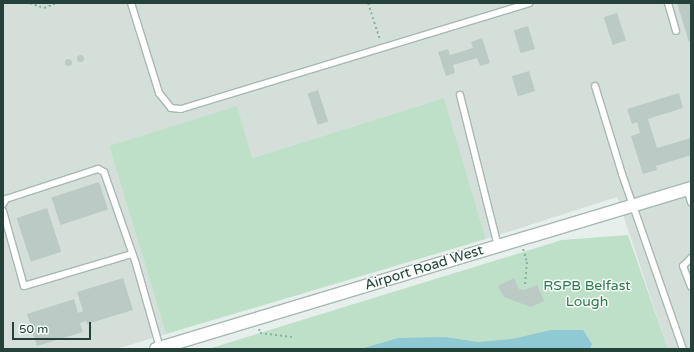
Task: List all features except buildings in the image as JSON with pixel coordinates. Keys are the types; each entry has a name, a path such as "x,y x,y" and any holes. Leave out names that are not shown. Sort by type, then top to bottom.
{"street":[{"name":"Airport Road West","path":"158,348 689,188"}],"lane":[{"path":"131,3 159,93 164,103 171,108 181,109 529,3"},
{"path":"668,3 676,31"},
{"path":"595,86 633,205 683,349"},
{"path":"460,95 498,246"},
{"path":"3,204 6,199 98,169 104,172 132,254 158,348"},
{"path":"689,188 691,202"},
{"path":"3,211 24,286 132,254"},
{"path":"691,258 682,266 691,288"}],"path":[{"path":"30,3 44,8 58,3"},
{"path":"368,3 382,48"},
{"path":"520,239 527,262 525,286"},
{"path":"255,319 260,333 292,337"}],"shaded area":[{"path":"3,3 691,3 691,349 668,349 617,197 486,239 444,98 252,158 109,146 166,334 116,349 3,349"}],"green space":[{"path":"444,98 486,239 166,334 109,146 237,106 252,158"},
{"name":"RSPB Belfast Lough","path":"628,235 668,349 208,349 562,240"}],"water":[{"path":"551,330 583,330 592,344 590,349 361,349 398,338 445,337 478,342 512,339"}]}
